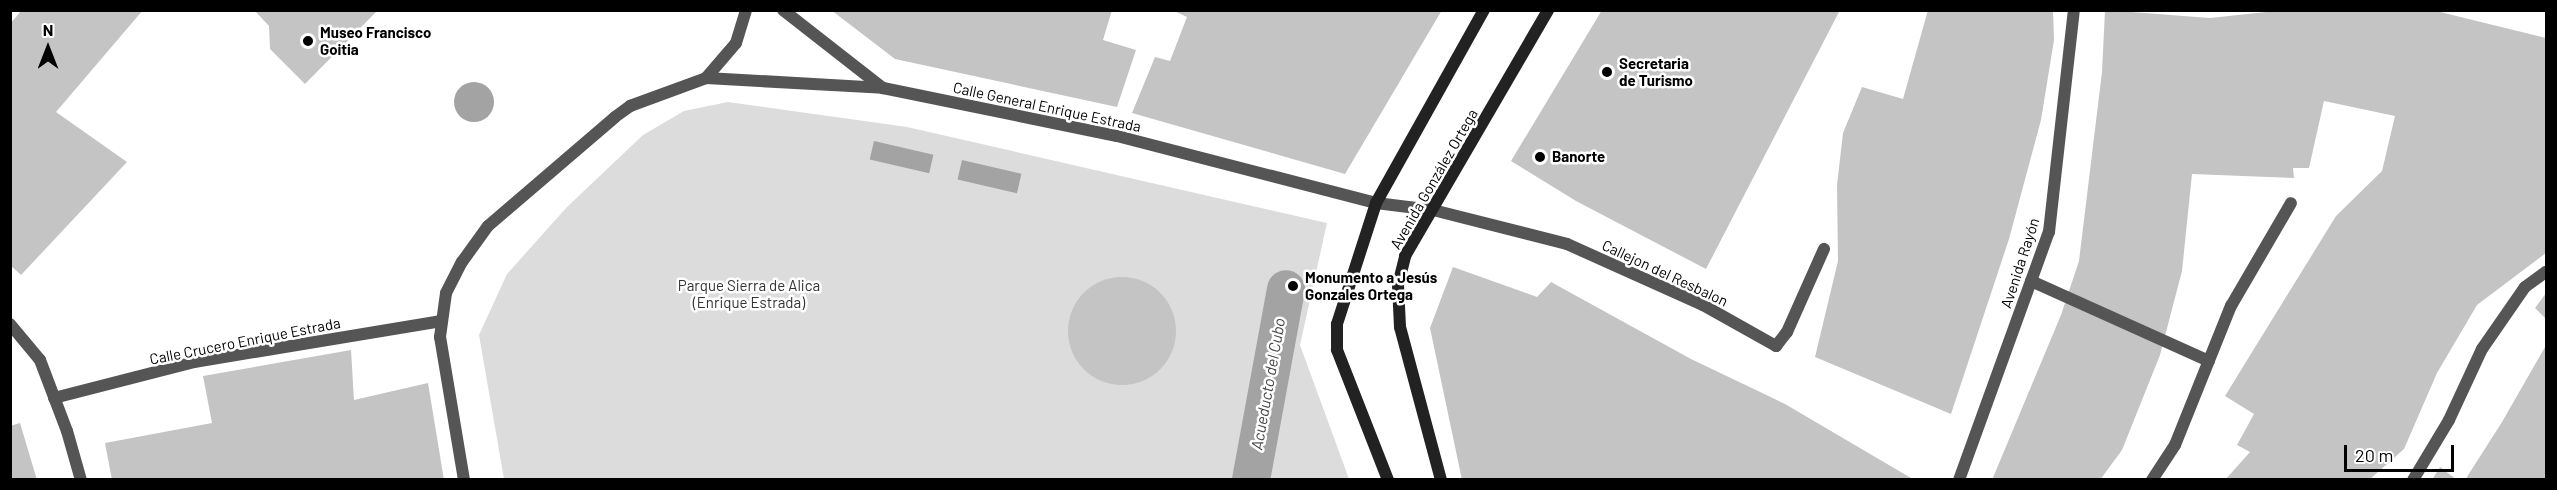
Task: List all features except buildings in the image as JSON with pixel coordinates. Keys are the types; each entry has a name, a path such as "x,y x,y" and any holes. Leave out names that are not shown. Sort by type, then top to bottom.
{"street":[{"name":"Calle General Enrique Estrada","path":"706,78 736,43 746,10"},
{"path":"783,10 883,88"},
{"name":"Avenida González Ortega","path":"1388,480 1384,460 1337,350 1337,324 1376,203 1484,10"},
{"name":"Avenida González Ortega","path":"1441,480 1400,327 1398,285 1405,256 1548,10"},
{"name":"Avenida Rayón","path":"1959,480 2049,232 2074,10"},
{"name":"Calle General Enrique Estrada","path":"464,480 440,337 446,293 488,226 630,106 706,78 883,88 1117,136 1376,203 1433,210"},
{"path":"2152,480 2175,445 2231,306 2291,203"},
{"name":"Callejon del Resbalon","path":"1433,210 1568,244 1703,305 1776,346 1787,332 1824,249"},
{"path":"2413,480 2449,420 2482,349 2525,287 2547,272"},
{"path":"2031,281 2209,361"},
{"name":"Calle Crucero Enrique Estrada","path":"54,398 194,363 442,321"},
{"path":"10,324 40,360 81,480"}],"green space":[{"name":"Parque Sierra de Alica (Enrique Estrada)","path":"728,102 907,127 1327,223 1300,345 1349,479 504,479 479,335 507,274 567,207 643,135 684,111"}],"shaded area":[{"path":"474,82 482,83 488,88 493,94 493,110 488,116 482,121 474,122 466,121 460,116 455,110 454,102 455,94 460,88 466,83"},
{"path":"874,141 933,155 929,173 870,160"},
{"path":"962,160 1021,174 1017,193 958,179"}],"waterway":[{"name":"Acueducto del Cubo","path":"1251,480 1286,289"}],"place":[{"name":"Museo Francisco Goitia","path":"308,41"},
{"name":"Secretaria de Turismo","path":"1607,72"},
{"name":"Banorte","path":"1540,157"},
{"name":"Monumento a Jesús Gonzales Ortega","path":"1293,286"}]}
